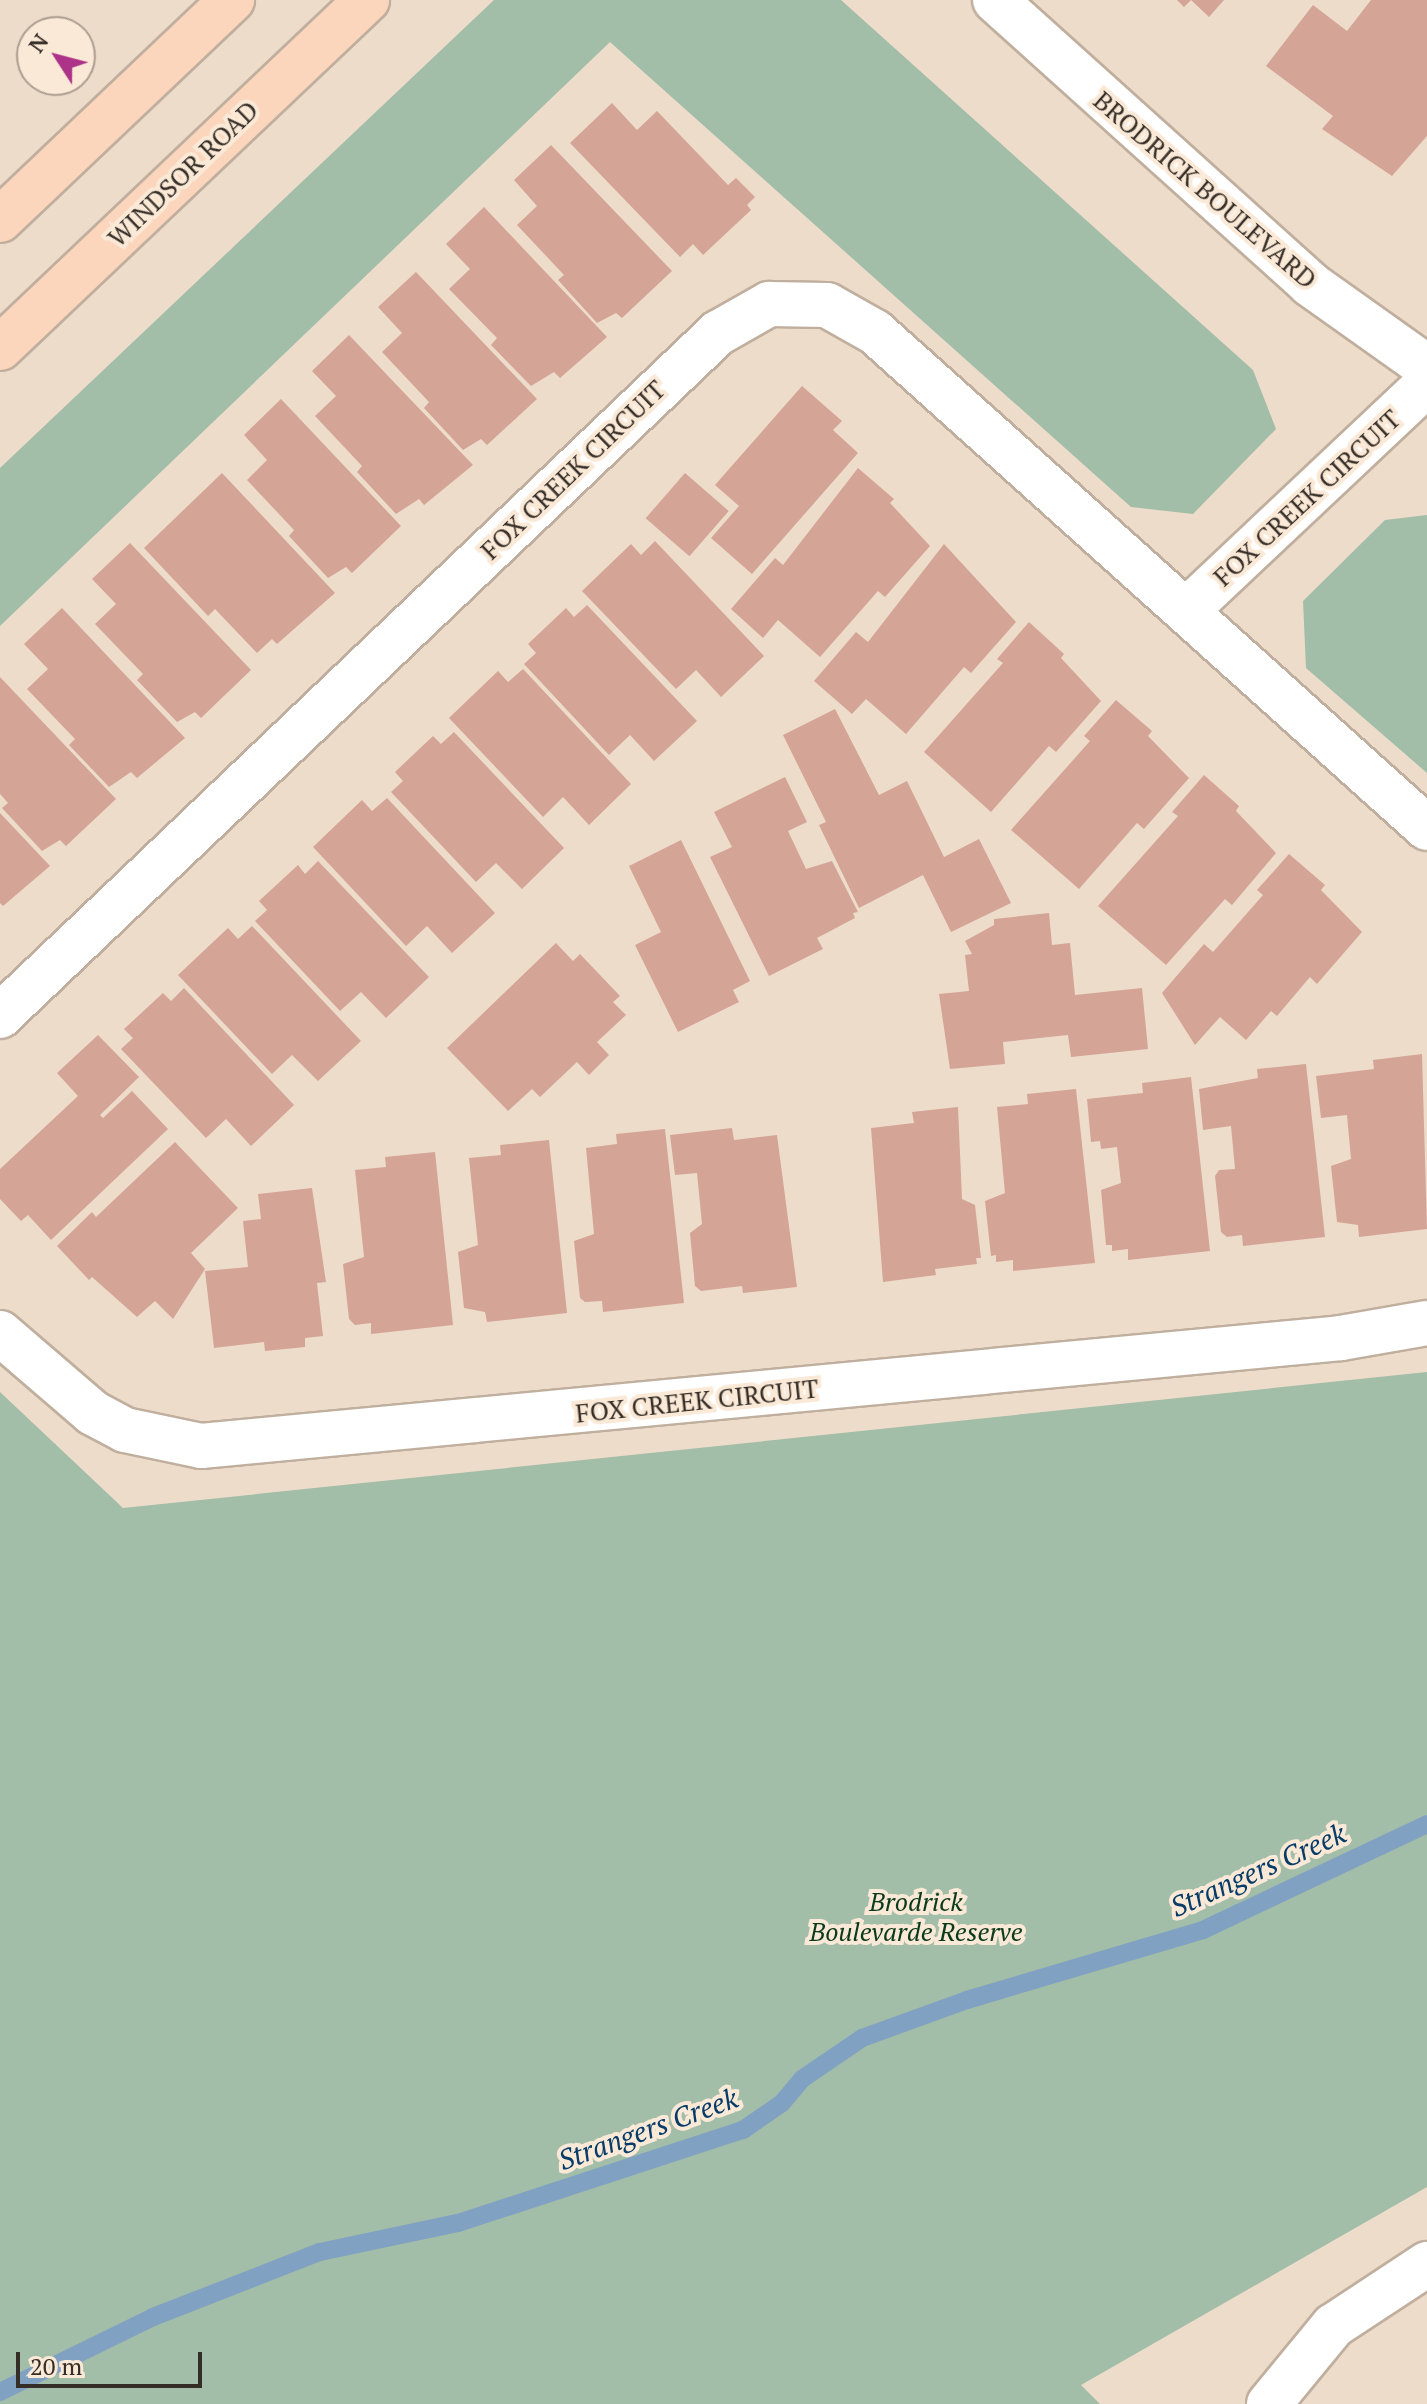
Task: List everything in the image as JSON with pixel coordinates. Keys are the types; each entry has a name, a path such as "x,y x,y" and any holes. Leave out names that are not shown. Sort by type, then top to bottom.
{"main road":[{"path":"0,220 232,0"},
{"name":"WINDSOR ROAD","path":"0,348 367,0"}],"street":[{"name":"BRODRICK BOULEVARD","path":"995,0 1310,284 1427,367"},
{"name":"FOX CREEK CIRCUIT","path":"0,1016 718,333 769,304 799,300 853,315 1427,828"},
{"name":"FOX CREEK CIRCUIT","path":"1186,611 1427,384"},
{"name":"FOX CREEK CIRCUIT","path":"0,1333 93,1413 125,1430 201,1446 1325,1340 1427,1323"},
{"path":"1269,2404 1333,2326 1427,2264"}],"green space":[{"path":"494,0 841,0 1253,370 1276,429 1193,514 1131,507 610,42 0,626 0,468"},
{"path":"1427,515 1427,773 1306,668 1303,601 1385,520"},
{"name":"Brodrick Boulevarde Reserve","path":"1427,1372 1427,2187 1081,2385 1100,2404 0,2404 0,1392 123,1508"}],"building":[{"path":"1177,0 1191,0 1184,7"},
{"path":"1191,0 1224,0 1209,17"},
{"path":"1371,0 1427,0 1427,136 1392,176 1322,129 1333,116 1266,66 1313,5 1347,31"},
{"path":"612,103 637,130 657,111 728,185 736,178 755,197 747,205 751,210 703,255 693,244 680,257 570,143"},
{"path":"551,145 672,271 622,318 616,313 597,323 558,280 564,275 517,225 537,206 514,180"},
{"path":"484,207 607,337 560,378 554,372 531,386 491,345 497,338 449,289 470,269 446,244"},
{"path":"416,272 537,399 487,445 481,439 463,450 424,408 429,402 382,352 402,333 378,307"},
{"path":"349,335 473,465 424,505 419,499 396,514 357,472 362,466 315,416 336,396 312,371"},
{"path":"802,386 842,421 833,430 858,453 752,574 711,538 739,506 715,485"},
{"path":"281,399 401,526 352,573 346,567 328,578 289,536 294,530 247,480 267,460 244,435"},
{"path":"858,468 894,499 890,503 930,546 885,597 878,591 820,657 778,620 763,638 731,609 775,558 783,565"},
{"path":"222,473 335,593 277,644 272,639 257,653 215,609 208,616 144,548"},
{"path":"685,473 729,511 689,556 646,518"},
{"path":"655,541 764,656 721,697 696,670 676,689 582,591 631,544 641,555"},
{"path":"130,543 251,670 201,718 195,712 177,722 137,680 143,674 95,624 116,604 92,579"},
{"path":"944,544 1016,622 971,673 964,667 906,734 866,699 852,714 814,681 856,632 868,642"},
{"path":"587,605 697,721 654,761 630,735 609,755 524,664 536,653 528,644 566,608 574,617"},
{"path":"62,608 185,738 137,778 131,772 109,787 69,745 75,739 27,689 48,669 24,644"},
{"path":"1029,622 1064,654 1061,658 1101,701 1056,752 1049,746 991,812 924,752 1003,663 997,659"},
{"path":"523,669 631,784 589,825 563,797 543,817 449,718 498,671 508,682"},
{"path":"0,677 116,799 66,846 60,840 42,851 2,808 8,803 0,794"},
{"path":"1116,700 1152,731 1148,736 1189,778 1144,829 1137,823 1079,889 1011,830 1090,741 1084,736"},
{"path":"835,709 879,795 907,781 944,857 979,839 1011,903 951,932 923,875 859,908 819,825 826,822 783,735"},
{"path":"454,732 564,848 522,889 496,863 476,882 391,792 403,781 395,772 433,736 441,744"},
{"path":"1204,775 1239,806 1236,811 1276,853 1232,905 1225,899 1166,965 1098,906 1178,816 1172,812"},
{"path":"785,777 807,822 788,831 806,869 832,861 858,912 853,913 855,918 817,938 823,949 769,976 710,857 732,847 714,812"},
{"path":"387,798 495,913 452,953 427,926 406,946 313,847 362,800 372,811"},
{"path":"0,813 50,866 3,906 0,903"},
{"path":"681,840 750,981 733,990 739,1002 678,1032 635,945 661,932 629,866"},
{"path":"1289,854 1325,885 1321,890 1362,932 1317,984 1310,977 1277,1016 1271,1011 1246,1040 1220,1017 1195,1045 1162,993 1204,944 1213,952 1263,895 1257,890"},
{"path":"318,861 429,977 386,1018 361,992 340,1011 255,921 267,910 259,901 298,865 305,874"},
{"path":"1049,913 1052,945 1070,943 1075,995 1142,988 1148,1049 1071,1057 1068,1035 1003,1042 1005,1064 950,1069 939,994 969,991 965,955 972,954 965,941 994,925 994,919"},
{"path":"252,926 361,1041 318,1081 292,1055 272,1074 178,975 228,928 238,939"},
{"path":"556,943 573,961 580,954 620,996 613,1002 626,1015 597,1042 609,1055 589,1075 577,1062 540,1097 532,1089 508,1111 447,1048"},
{"path":"184,988 294,1105 251,1146 226,1119 206,1138 121,1049 133,1038 124,1029 163,993 171,1001"},
{"path":"98,1035 139,1077 100,1115 103,1118 132,1091 168,1129 51,1240 28,1215 21,1221 0,1199 0,1169 78,1096 57,1073"},
{"path":"1422,1054 1427,1229 1359,1237 1358,1225 1337,1222 1331,1166 1351,1159 1347,1115 1321,1118 1316,1076 1374,1069 1373,1060"},
{"path":"1306,1064 1325,1237 1243,1246 1242,1235 1227,1237 1221,1232 1215,1176 1219,1170 1235,1169 1231,1126 1203,1130 1199,1089 1258,1078 1257,1069"},
{"path":"1191,1077 1210,1251 1128,1260 1128,1249 1112,1251 1112,1245 1106,1245 1101,1190 1121,1183 1117,1147 1101,1149 1100,1141 1091,1142 1087,1099 1143,1093 1142,1083"},
{"path":"1076,1089 1095,1263 1013,1271 1013,1260 996,1262 996,1255 991,1256 985,1201 1005,1193 997,1107 1028,1104 1027,1094"},
{"path":"958,1107 962,1199 975,1205 981,1258 976,1258 977,1264 935,1269 936,1275 883,1282 871,1128 914,1123 912,1112"},
{"path":"732,1128 734,1140 777,1135 797,1287 743,1293 742,1286 701,1291 695,1286 690,1233 702,1224 697,1173 675,1175 670,1135"},
{"path":"665,1129 684,1303 603,1312 602,1301 585,1302 580,1298 574,1241 594,1234 586,1148 617,1144 616,1134"},
{"path":"549,1140 567,1313 487,1322 485,1312 464,1308 458,1252 478,1245 469,1158 501,1155 500,1145"},
{"path":"175,1142 238,1208 191,1253 205,1269 173,1319 155,1301 137,1317 92,1277 89,1280 57,1246 92,1212 96,1217"},
{"path":"435,1152 453,1325 371,1334 371,1323 355,1325 349,1319 343,1264 364,1257 355,1170 386,1167 385,1157"},
{"path":"312,1188 326,1282 317,1283 323,1336 305,1338 305,1347 265,1351 264,1342 214,1348 205,1271 248,1267 243,1221 261,1219 258,1194"}],"waterway":[{"name":"Strangers Creek","path":"0,2392 153,2317 320,2252 458,2223 743,2130 782,2103 802,2079 862,2038 967,2000 1203,1930 1427,1824"}]}
